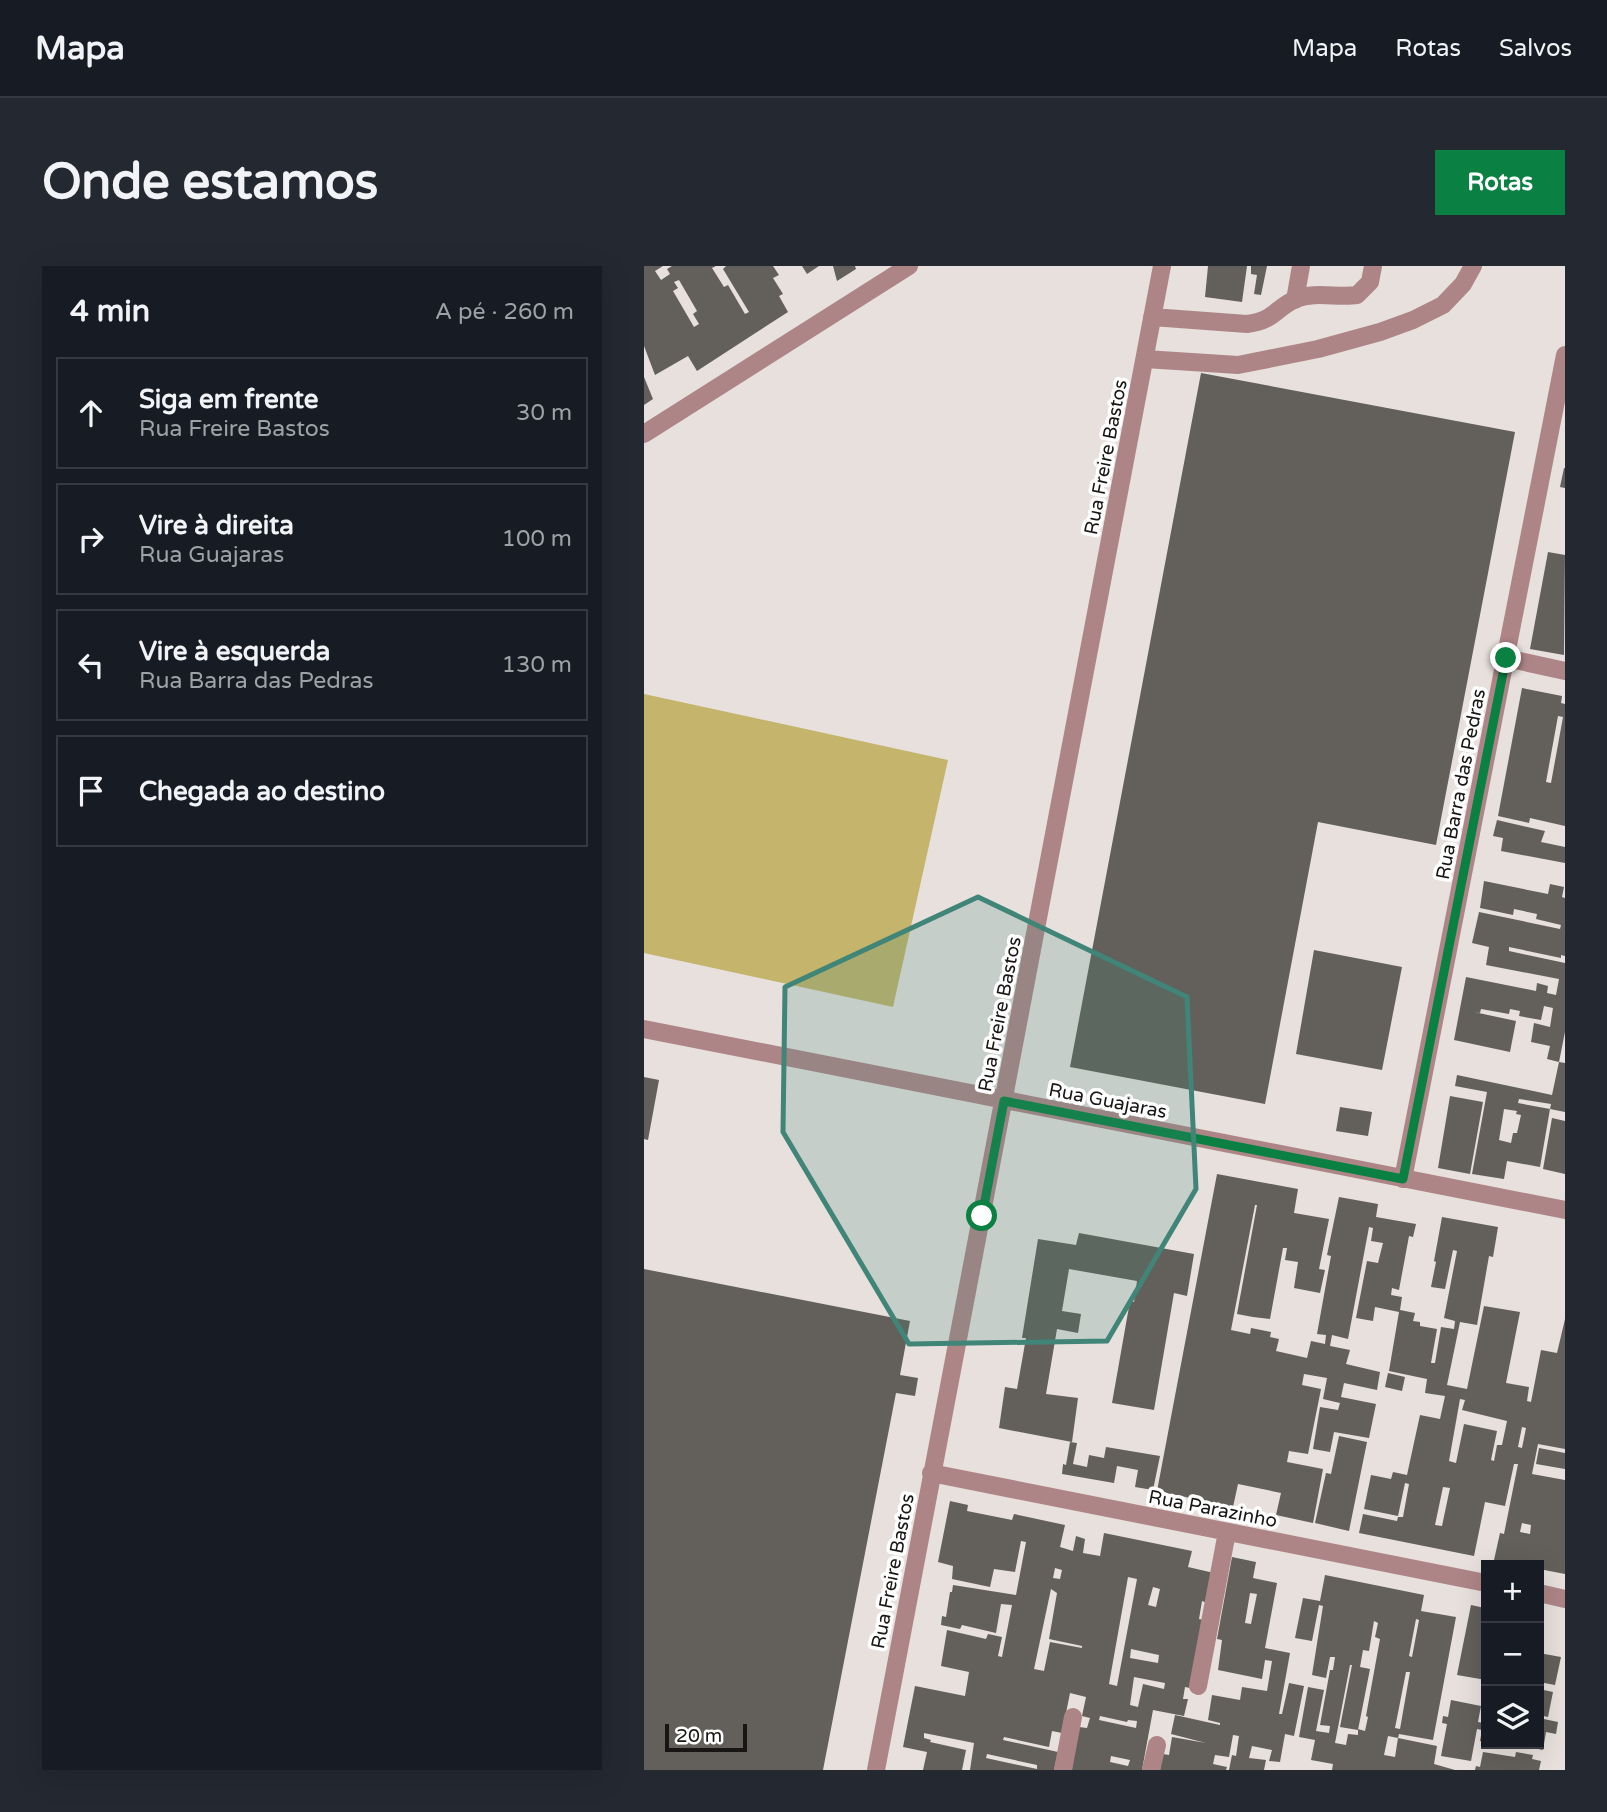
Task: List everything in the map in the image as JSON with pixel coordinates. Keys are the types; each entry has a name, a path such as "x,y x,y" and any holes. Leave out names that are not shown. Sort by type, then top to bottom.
{"street":[{"path":"644,434 909,266"},
{"name":"Rua Freire Bastos","path":"876,1770 1162,266"},
{"path":"1295,300 1301,266"},
{"path":"1152,317 1247,324 1272,317 1295,300 1312,296 1357,295 1370,282 1373,266"},
{"path":"1145,359 1238,365 1318,349 1380,332 1443,305 1463,284 1473,266"},
{"name":"Rua Barra das Pedras","path":"1403,1179 1565,355"},
{"path":"1506,658 1565,671"},
{"name":"Rua Guajaras","path":"644,1029 1565,1210"},
{"name":"Rua Parazinho","path":"931,1473 1481,1582"},
{"path":"1198,1686 1227,1532"},
{"path":"1544,1595 1565,1599"},
{"path":"1063,1770 1073,1717"},
{"path":"1151,1770 1157,1745"}],"highlighted area":[{"path":"978,897 1187,997 1196,1189 1107,1341 909,1344 783,1132 785,987"}],"shaded area":[{"path":"644,694 948,760 893,1007 644,953"}],"building":[{"path":"644,266 663,266 655,271 661,280 670,274 667,269 672,266 716,266 712,268 724,287 728,285 745,314 749,312 723,269 726,266 773,266 779,275 773,278 783,294 779,296 788,312 697,371 688,356 655,375 644,346","holes":["679,280 697,311 693,314 699,324 694,327 673,291 678,288 674,282"]},
{"path":"802,266 819,266 807,274"},
{"path":"833,266 855,266 856,269 837,281"},
{"path":"1208,266 1247,266 1242,302 1205,297"},
{"path":"1251,266 1267,266 1261,295 1254,294 1257,275 1251,274"},
{"path":"1201,373 1515,432 1436,845 1318,822 1265,1104 1070,1067"},
{"path":"644,377 653,399 644,405"},
{"path":"1565,468 1565,488 1560,487"},
{"path":"1548,552 1565,555 1564,655 1530,649"},
{"path":"1522,688 1562,696 1561,703 1565,704 1565,826 1530,818 1529,823 1498,816","holes":["1558,716 1563,717 1551,783 1546,782"]},
{"path":"1497,820 1545,831 1541,842 1565,847 1565,863 1501,851 1503,838 1493,836"},
{"path":"1484,881 1548,894 1550,884 1564,887 1562,897 1565,898 1565,956 1561,955 1561,958 1509,947 1509,951 1565,963 1565,1032 1559,1062 1547,1059 1550,1046 1531,1042 1534,1023 1550,1027 1553,1008 1544,1006 1541,1020 1519,1016 1520,1011 1510,1009 1509,1014 1481,1009 1480,1013 1474,1012 1516,1021 1510,1052 1454,1040 1466,977 1536,991 1537,983 1548,986 1547,993 1556,995 1559,979 1486,965 1489,947 1472,943 1479,912 1560,929 1561,925 1536,919 1537,914 1514,909 1513,915 1480,908"},
{"path":"1314,950 1402,967 1382,1070 1296,1054"},
{"path":"1559,1062 1565,1063 1565,1112 1550,1109 1540,1167 1507,1161 1504,1179 1472,1174 1487,1092 1455,1086 1457,1075 1552,1095","holes":["1519,1099 1551,1104 1550,1109 1518,1103","1504,1109 1517,1111 1516,1114 1521,1115 1517,1133 1513,1133 1511,1143 1499,1140"]},
{"path":"644,1077 659,1080 648,1140 644,1139"},
{"path":"1450,1096 1483,1102 1470,1174 1438,1168"},
{"path":"1340,1107 1372,1112 1368,1136 1336,1131"},
{"path":"1552,1118 1565,1121 1565,1174 1543,1169"},
{"path":"1217,1174 1298,1189 1294,1213 1329,1219 1319,1269 1325,1270 1320,1293 1294,1288 1298,1262 1285,1260 1287,1248 1283,1248 1270,1319 1237,1314 1255,1205 1231,1330 1250,1334 1251,1328 1271,1332 1270,1337 1279,1339 1276,1351 1307,1358 1311,1341 1325,1344 1326,1335 1317,1334 1331,1256 1327,1255 1339,1197 1378,1204 1376,1217 1416,1224 1413,1237 1409,1236 1399,1290 1392,1288 1391,1295 1402,1297 1400,1310 1415,1313 1413,1321 1420,1322 1420,1326 1437,1329 1431,1363 1435,1363 1441,1327 1454,1329 1455,1321 1444,1318 1457,1251 1453,1250 1445,1289 1431,1287 1442,1217 1498,1227 1493,1257 1489,1256 1477,1325 1460,1322 1447,1385 1467,1389 1484,1306 1520,1312 1506,1383 1529,1387 1527,1401 1531,1402 1541,1350 1557,1353 1565,1319 1565,1449 1538,1444 1532,1474 1565,1480 1565,1574 1544,1570 1544,1560 1494,1560 1500,1533 1504,1534 1518,1464 1514,1464 1505,1506 1485,1502 1474,1556 1359,1533 1363,1514 1397,1521 1398,1517 1403,1517 1409,1484 1405,1483 1398,1516 1364,1509 1371,1475 1391,1479 1393,1472 1407,1475 1420,1415 1440,1419 1445,1396 1425,1393 1427,1379 1389,1371 1399,1312 1375,1307 1373,1321 1356,1318 1367,1261 1378,1263 1383,1243 1371,1241 1373,1228 1369,1227 1348,1339 1332,1335 1330,1346 1350,1350 1346,1364 1380,1372 1377,1390 1344,1383 1341,1397 1376,1404 1369,1438 1334,1432 1330,1452 1313,1449 1320,1407 1338,1410 1340,1403 1323,1399 1327,1378 1304,1374 1302,1385 1321,1389 1308,1454 1289,1451 1287,1462 1323,1469 1313,1523 1276,1515 1281,1493 1238,1484 1233,1507 1157,1491","holes":["1460,1399 1465,1400 1462,1410 1507,1421 1502,1445 1497,1445 1494,1461 1491,1460 1497,1431 1464,1424 1456,1463 1449,1461","1522,1427 1526,1428 1522,1448 1518,1447","1443,1487 1450,1488 1442,1526 1435,1525","1522,1523 1531,1525 1530,1534 1520,1532"]},
{"path":"1079,1233 1194,1254 1187,1296 1174,1293 1154,1410 1112,1403 1130,1301 1134,1302 1137,1281 1069,1269 1062,1311 1081,1314 1078,1333 1057,1329 1046,1394 1078,1398 1072,1442 999,1428 1005,1387 1017,1389 1026,1338 1022,1338 1038,1239 1076,1245"},
{"path":"644,1269 910,1321 900,1375 918,1378 915,1396 896,1393 823,1770 644,1770"},
{"path":"1388,1373 1405,1377 1402,1391 1385,1387"},
{"path":"1339,1436 1367,1442 1349,1531 1315,1523 1326,1473 1331,1474"},
{"path":"1070,1442 1077,1443 1073,1464 1087,1467 1089,1455 1104,1458 1106,1447 1160,1456 1153,1490 1135,1487 1138,1470 1117,1466 1114,1483 1062,1474"},
{"path":"1539,1448 1565,1453 1565,1469 1536,1464"},
{"path":"950,1501 968,1505 967,1511 1012,1520 1014,1514 1065,1525 1060,1547 1073,1551 1076,1536 1085,1539 1083,1553 1100,1556 1104,1533 1192,1551 1188,1567 1214,1573 1207,1603 1202,1601 1199,1619 1204,1620 1190,1688 1185,1687 1183,1699 1188,1699 1184,1716 1153,1710 1142,1770 1071,1770 1079,1727 1087,1728 1090,1718 1082,1716 1086,1697 1070,1693 1062,1733 1052,1731 1049,1747 1004,1737 1003,1740 1058,1752 1054,1770 970,1770 974,1743 924,1733 924,1738 931,1740 930,1742 966,1750 962,1770 923,1770 927,1752 903,1747 915,1686 965,1696 969,1672 941,1666 947,1630 986,1639 988,1634 1002,1637 998,1656 1002,1657 1012,1605 1001,1604 996,1633 962,1625 960,1629 941,1625 942,1616 946,1617 953,1585 1016,1595 1026,1542 1021,1541 1015,1572 994,1569 990,1587 952,1579 953,1566 938,1562","holes":["1055,1568 1062,1570 1060,1579 1053,1578","1128,1577 1137,1579 1117,1686 1109,1684","1153,1587 1160,1589 1156,1607 1148,1605","1051,1589 1057,1593 1049,1639 1082,1648 1050,1642 1044,1671 1034,1669","1131,1649 1159,1655 1158,1663 1130,1658","1134,1677 1165,1683 1164,1689 1143,1684 1138,1707 1130,1705","1100,1716 1127,1722 1137,1721 1136,1728 1099,1720","987,1754 1037,1765 1037,1769 986,1758","1111,1756 1130,1760 1128,1766 1110,1762"]},
{"path":"1232,1557 1256,1562 1253,1578 1277,1583 1265,1648 1290,1653 1279,1714 1282,1714 1289,1683 1304,1686 1294,1736 1285,1734 1280,1762 1269,1761 1272,1750 1252,1746 1249,1758 1266,1760 1264,1770 1229,1770 1232,1755 1236,1756 1239,1736 1233,1735 1229,1757 1215,1755 1213,1764 1227,1767 1226,1770 1160,1770 1163,1754 1169,1755 1172,1737 1206,1743 1171,1734 1175,1715 1220,1725 1208,1720 1212,1695 1240,1700 1242,1687 1267,1691 1272,1661 1265,1660 1262,1679 1218,1670 1222,1640 1217,1639","holes":["1250,1593 1257,1594 1251,1624 1245,1623"]},
{"path":"1325,1575 1424,1595 1421,1611 1456,1617 1433,1740 1399,1734 1398,1738 1437,1746 1434,1764 1455,1770 1332,1770 1333,1764 1311,1760 1315,1740 1299,1737 1308,1687 1324,1690 1316,1731 1329,1733 1330,1726 1320,1725 1335,1657 1330,1657 1326,1678 1312,1675 1323,1606 1319,1605 1312,1641 1295,1638 1303,1598 1320,1601","holes":["1416,1619 1419,1620 1412,1657 1409,1656","1374,1621 1378,1623 1375,1637 1380,1639 1365,1731 1358,1729 1370,1669 1360,1667 1363,1650 1369,1651","1350,1665 1340,1727 1358,1730 1358,1735 1348,1734 1346,1745 1335,1743","1406,1672 1410,1672 1400,1729 1395,1728","1388,1736 1398,1738 1395,1757 1384,1755"]},
{"path":"1471,1605 1481,1607 1481,1679 1457,1675"},
{"path":"1544,1654 1561,1657 1555,1685 1544,1683"},
{"path":"1544,1690 1553,1692 1548,1717 1544,1716"},
{"path":"1451,1700 1481,1706 1478,1722 1481,1723 1481,1730 1477,1729 1471,1761 1441,1756 1447,1724 1442,1723 1443,1716 1448,1717"},
{"path":"1544,1719 1558,1722 1556,1734 1546,1732 1544,1744"},
{"path":"1483,1752 1515,1757 1516,1752 1533,1755 1532,1759 1541,1761 1539,1770 1475,1770 1476,1766 1480,1767"}],"route":[{"path":"982,1216 1004,1101 1403,1179 1506,658"}]}
